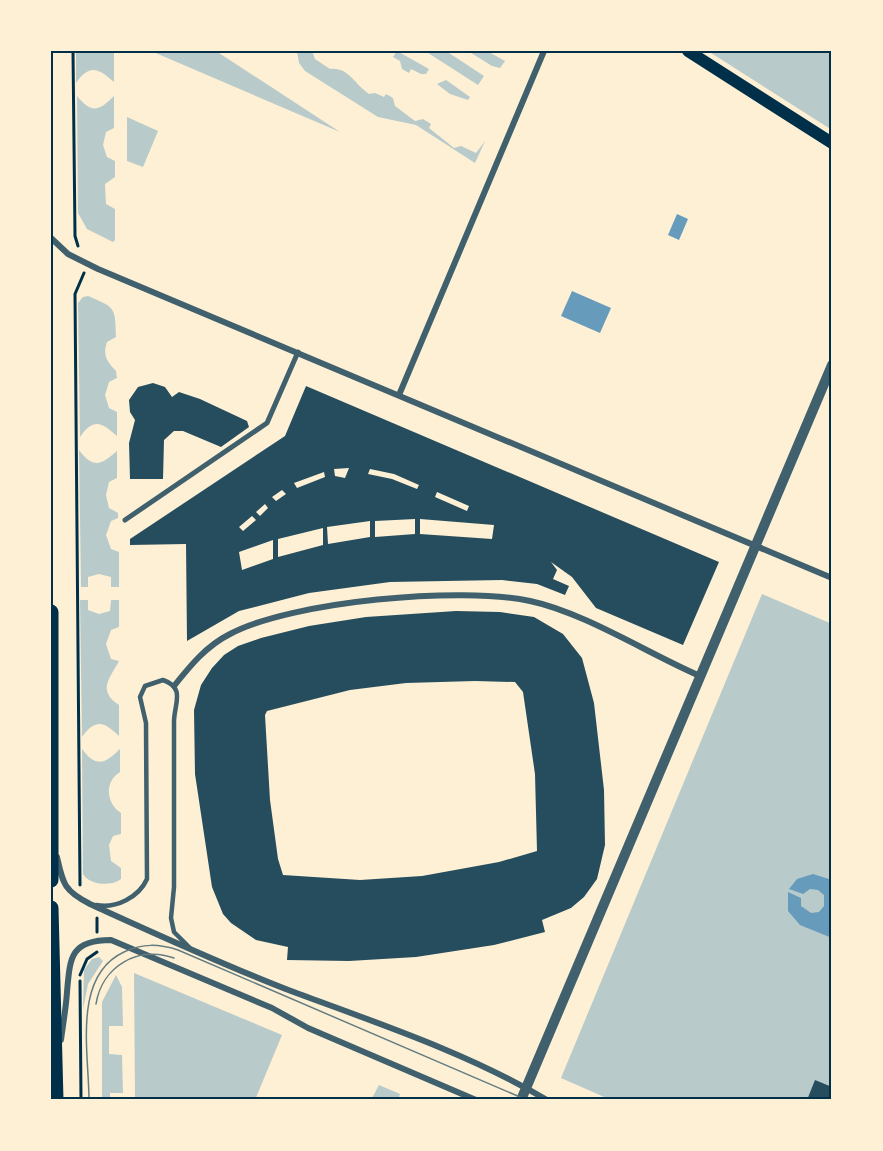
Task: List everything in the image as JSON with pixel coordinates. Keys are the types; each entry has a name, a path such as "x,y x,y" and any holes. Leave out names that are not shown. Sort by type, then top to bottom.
{"main road":[{"path":"688,51 832,142"},
{"path":"51,612 53,837 51,880"},
{"path":"51,908 55,1093"}],"street":[{"path":"399,395 544,51"},
{"path":"51,238 68,254 87,263 832,578"},
{"path":"125,520 267,423 298,352"},
{"path":"521,1100 832,365"},
{"path":"174,686 208,648 230,634 257,623 348,604 393,599 467,596 504,597 532,601 569,614 700,676"},
{"path":"53,837 62,881 75,896 90,904 291,991 332,1004 469,1061 526,1087 547,1100"},
{"path":"55,1093 69,961 82,946 98,940 121,943 272,1008 308,1028 476,1100"}],"lane":[{"path":"90,904 102,906 121,902 137,894 147,879 146,723 140,697 145,686 156,680 174,686 179,698 174,722 174,887 171,918 174,932 189,947"}],"path":[{"path":"73,51 75,236 78,246 91,252 75,294 80,887 97,914 100,950 87,959 80,974 81,1100"}],"shaded area":[{"path":"76,51 114,51 114,82 99,71 90,70 76,83"},
{"path":"151,51 216,51 340,132"},
{"path":"297,51 312,51 315,59 330,69 347,73 369,94 375,93 384,97 386,94 393,98 395,106 415,121 423,119 431,124 429,128 454,148 461,146 476,153 485,141 475,163 416,125 378,117 305,71 299,63"},
{"path":"397,51 429,69 426,74 411,69 409,73 402,69 400,61 393,57"},
{"path":"425,51 446,51 484,76 478,85"},
{"path":"468,51 487,51 505,61 500,68 492,66"},
{"path":"708,51 824,51 832,55 832,130"},
{"path":"446,80 470,97 468,100 450,94 437,84"},
{"path":"77,96 87,106 96,108 104,105 114,96 114,128 106,132 103,145 107,157 115,161 115,177 105,184 106,204 115,209 115,240 113,242 87,229 78,213"},
{"path":"127,117 158,131 143,167 127,161"},
{"path":"88,296 109,306 114,314 116,337 107,342 105,351 108,362 116,371 117,378 109,382 105,395 109,408 117,412 117,436 102,425 94,424 80,437 78,303 83,297"},
{"path":"79,450 94,463 102,462 117,451 117,478 109,482 106,495 109,508 118,513 118,518 111,521 106,535 111,549 119,552 119,587 111,587 111,577 99,574 88,577 88,587 81,587"},
{"path":"762,594 832,624 832,1100 611,1100 561,1078"},
{"path":"80,600 88,600 88,610 99,614 110,611 111,600 119,600 119,627 111,630 106,644 111,659 119,661 109,678 107,689 108,694 119,705 119,736 100,724 92,727 82,737"},
{"path":"82,749 92,759 101,762 120,749 120,772 111,781 109,787 112,804 121,813 121,834 113,836 109,845 111,861 121,868 121,879 117,882 95,883 83,874"},
{"path":"99,957 103,961 88,984 83,1009 84,970 92,959"},
{"path":"134,973 282,1035 255,1100 135,1100"},
{"path":"116,975 122,987 123,1026 109,1026 109,1054 122,1055 123,1093 110,1093 110,1100 102,1100 102,1002"},
{"path":"379,1085 400,1094 398,1100 371,1100"}],"water":[{"path":"677,214 688,219 679,240 668,235"},
{"path":"572,291 611,308 600,333 561,316"},
{"path":"813,874 832,880 832,938 800,925 788,911 788,892 801,898 801,906 811,913 819,912 824,906 824,895 818,890 810,889 803,894 789,889 797,879"}],"building":[{"path":"153,383 165,387 172,397 179,392 200,399 247,421 249,427 221,447 183,431 174,431 164,440 163,479 130,479 129,443 135,420 130,412 129,400 138,387"},
{"path":"306,386 719,562 683,645 596,608 572,577 551,562 557,570 553,579 569,586 565,595 537,584 502,580 390,582 309,593 239,611 187,641 186,544 130,545 130,539 285,436","holes":["349,468 345,478 335,476 334,469","370,469 394,474 419,485 417,489 392,479 368,474","324,472 325,477 297,488 294,483","282,490 286,494 276,501 272,497","437,492 469,506 467,511 435,497","265,504 268,508 260,516 256,512","252,516 256,520 243,531 239,527","415,519 415,534 375,537 375,521","420,519 494,525 492,539 420,534","370,521 370,537 328,544 327,527","323,528 323,545 278,557 278,539","273,540 273,559 242,570 239,552"]},
{"path":"456,611 500,612 534,617 563,634 582,658 594,703 604,790 605,845 597,879 584,897 571,908 542,920 545,932 494,945 416,957 349,961 287,960 288,947 256,940 231,923 223,914 212,887 195,774 194,710 201,685 224,655 238,646 309,626 366,617","holes":["515,682 523,692 535,774 537,851 499,862 422,876 360,880 283,875 278,859 270,800 265,715 267,711 350,690 406,683"]},
{"path":"815,1080 832,1087 832,1100 807,1100"}],"tram line":[{"path":"89,1100 87,1017 90,997 97,979 108,963 124,952 151,945 178,950 527,1100"},
{"path":"96,1004 106,979 124,962 148,954 174,958"}]}
